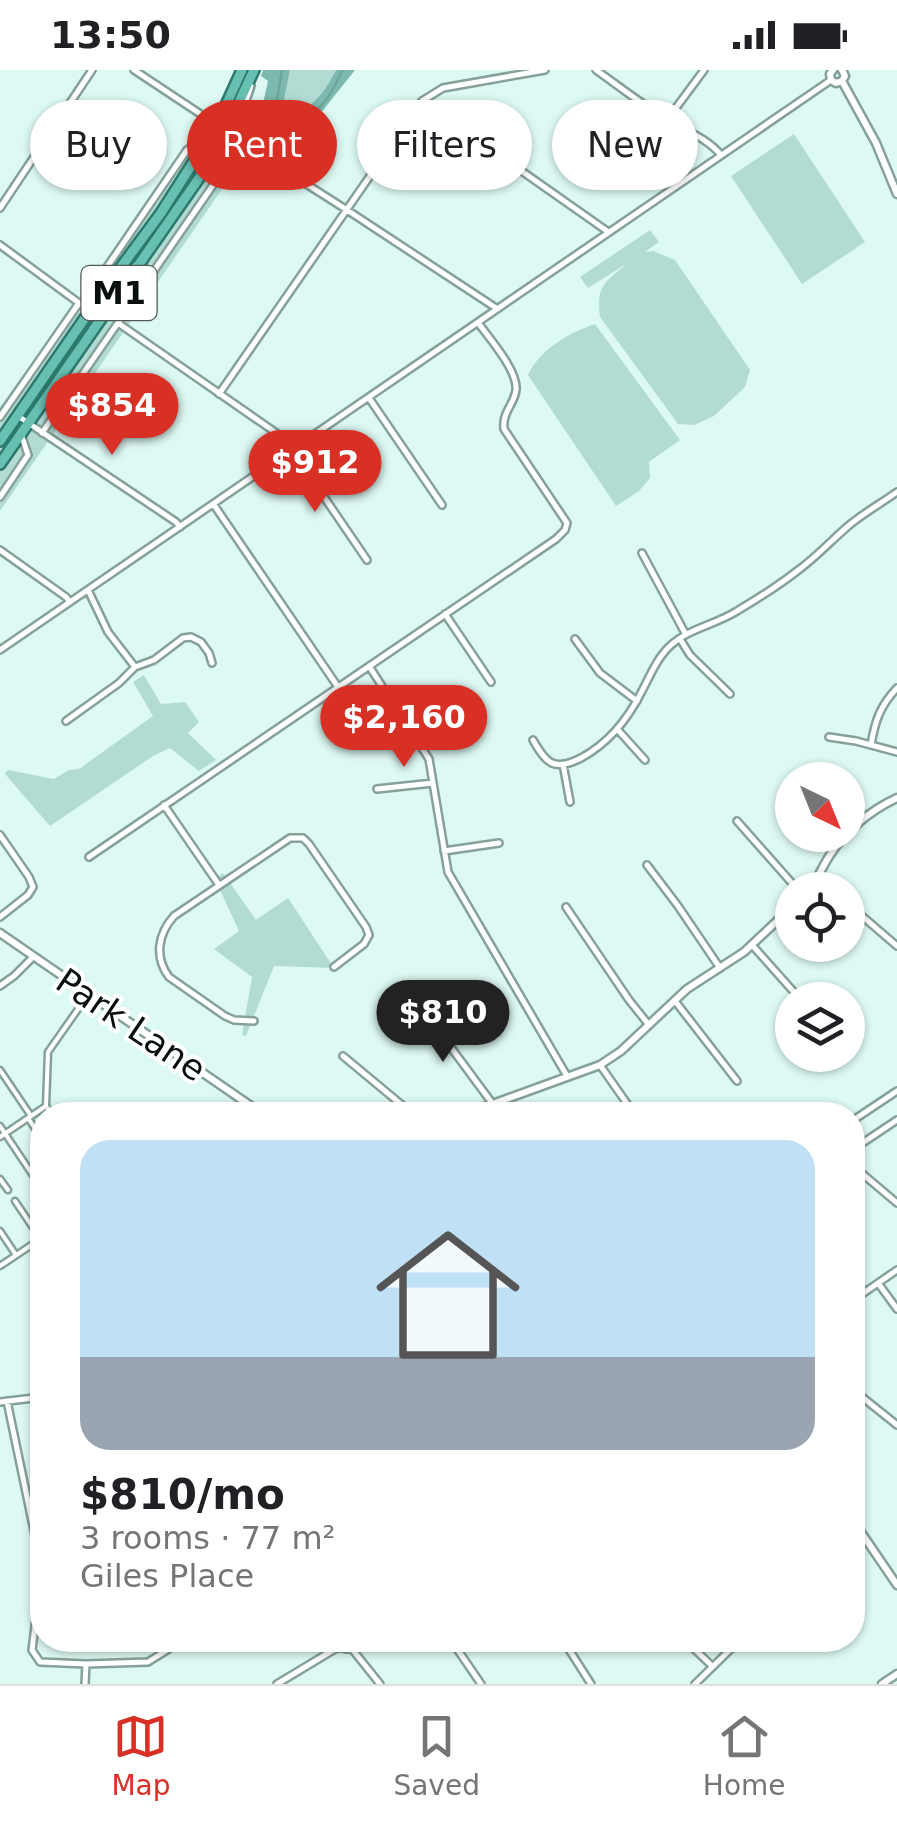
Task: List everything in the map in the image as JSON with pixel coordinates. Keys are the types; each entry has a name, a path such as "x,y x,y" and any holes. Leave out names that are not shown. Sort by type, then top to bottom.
{"highway":[{"name":"M1","path":"232,100 242,70"},
{"name":"M1","path":"238,100 253,74"},
{"name":"M1","path":"0,464 187,174"},
{"path":"162,214 187,180"},
{"name":"M1","path":"0,441 194,190"}],"street":[{"path":"0,208 92,70"},
{"path":"134,70 187,105"},
{"path":"424,100 443,88 545,70"},
{"path":"596,70 639,100"},
{"path":"682,100 704,70"},
{"path":"831,80 833,70"},
{"path":"247,100 253,74"},
{"path":"831,80 836,83 844,74 897,194"},
{"path":"0,650 831,80"},
{"path":"698,136 720,155"},
{"path":"142,260 111,287 103,277 187,151"},
{"path":"532,178 608,232"},
{"path":"42,433 210,190"},
{"path":"316,190 496,308"},
{"path":"219,394 361,190"},
{"path":"0,245 97,313"},
{"path":"0,417 79,303"},
{"path":"88,857 565,530 567,523 504,429 504,416 516,390 513,375 478,322"},
{"path":"118,323 285,439 367,560"},
{"path":"369,398 442,505"},
{"path":"18,416 180,528"},
{"path":"0,497 28,455 20,434"},
{"path":"533,740 544,759 552,763 578,760 618,730 669,646 682,636 733,614 802,568 850,524 897,492"},
{"path":"214,505 338,687"},
{"path":"0,550 70,602"},
{"path":"642,553 690,655 730,694"},
{"path":"88,590 108,632 135,667"},
{"path":"444,614 491,682"},
{"path":"66,721 135,667 147,664 183,638 201,642 212,663"},
{"path":"575,639 600,673 637,702"},
{"path":"369,666 429,760 448,872 567,1076"},
{"path":"871,745 878,713 897,688"},
{"path":"618,730 646,760"},
{"path":"830,737 897,752"},
{"path":"563,764 570,802"},
{"path":"377,790 433,783"},
{"path":"822,872 837,845 872,812 897,798"},
{"path":"164,805 219,885"},
{"path":"737,821 782,872"},
{"path":"0,835 33,887 0,916"},
{"path":"254,1021 225,1016 169,977 162,969 161,934 174,916 290,838 303,838 366,926 369,935 364,944 334,966"},
{"path":"444,851 499,843"},
{"path":"647,865 720,968"},
{"path":"566,908 648,1025"},
{"path":"865,919 897,946"},
{"path":"496,1102 600,1065 621,1051 699,980 752,945 775,923"},
{"name":"Park Lane","path":"0,933 245,1102"},
{"path":"752,945 786,982"},
{"path":"0,986 33,957"},
{"path":"46,1102 48,1052 88,995"},
{"path":"675,1000 738,1081"},
{"path":"421,1007 489,1102"},
{"path":"344,1056 399,1102"},
{"path":"600,1065 625,1102"},
{"path":"0,1070 30,1117 3,1135"},
{"path":"865,1112 897,1091"},
{"path":"865,1141 897,1120"},
{"path":"0,1126 30,1172"},
{"path":"865,1176 897,1203"},
{"path":"0,1179 8,1190"},
{"path":"15,1200 30,1222"},
{"path":"0,1231 16,1255"},
{"path":"0,1266 30,1246"},
{"path":"865,1292 897,1270"},
{"path":"878,1283 897,1309"},
{"path":"30,1398 4,1401 30,1517"},
{"path":"865,1399 897,1425"},
{"path":"865,1539 897,1585"},
{"path":"33,1652 40,1662 86,1664 148,1662 164,1652"},
{"path":"280,1683 329,1652"},
{"path":"354,1652 380,1684"},
{"path":"459,1652 481,1684"},
{"path":"572,1652 592,1684"},
{"path":"698,1652 713,1666"},
{"path":"695,1684 728,1652"},
{"path":"85,1684 86,1664"},
{"path":"882,1684 897,1674"}],"green space":[{"path":"263,70 290,70 284,100 264,100 268,81 261,76"},
{"path":"290,70 336,70 315,100 284,100"},
{"path":"336,70 355,70 331,100 315,100"},
{"path":"794,134 865,242 802,284 731,176"},
{"path":"187,143 187,190 221,190 0,511 0,407 155,190 167,190 167,173"},
{"path":"650,230 659,242 645,252 653,251 675,260 750,370 745,387 714,416 694,425 678,424 600,317 599,298 604,286 626,264 588,288 580,277"},
{"path":"595,324 680,440 649,462 650,478 639,491 616,506 528,375 556,343"},
{"path":"144,675 161,704 185,702 199,722 188,733 216,760 199,771 170,748 50,826 5,774 8,770 54,779 79,769 153,716 133,682"},
{"path":"223,873 256,920 288,898 334,968 274,966 246,1036 242,1035 252,977 214,949 239,931 215,879"}],"waterway":[{"path":"282,70 276,106 284,118 315,111 327,99 343,70"}]}
